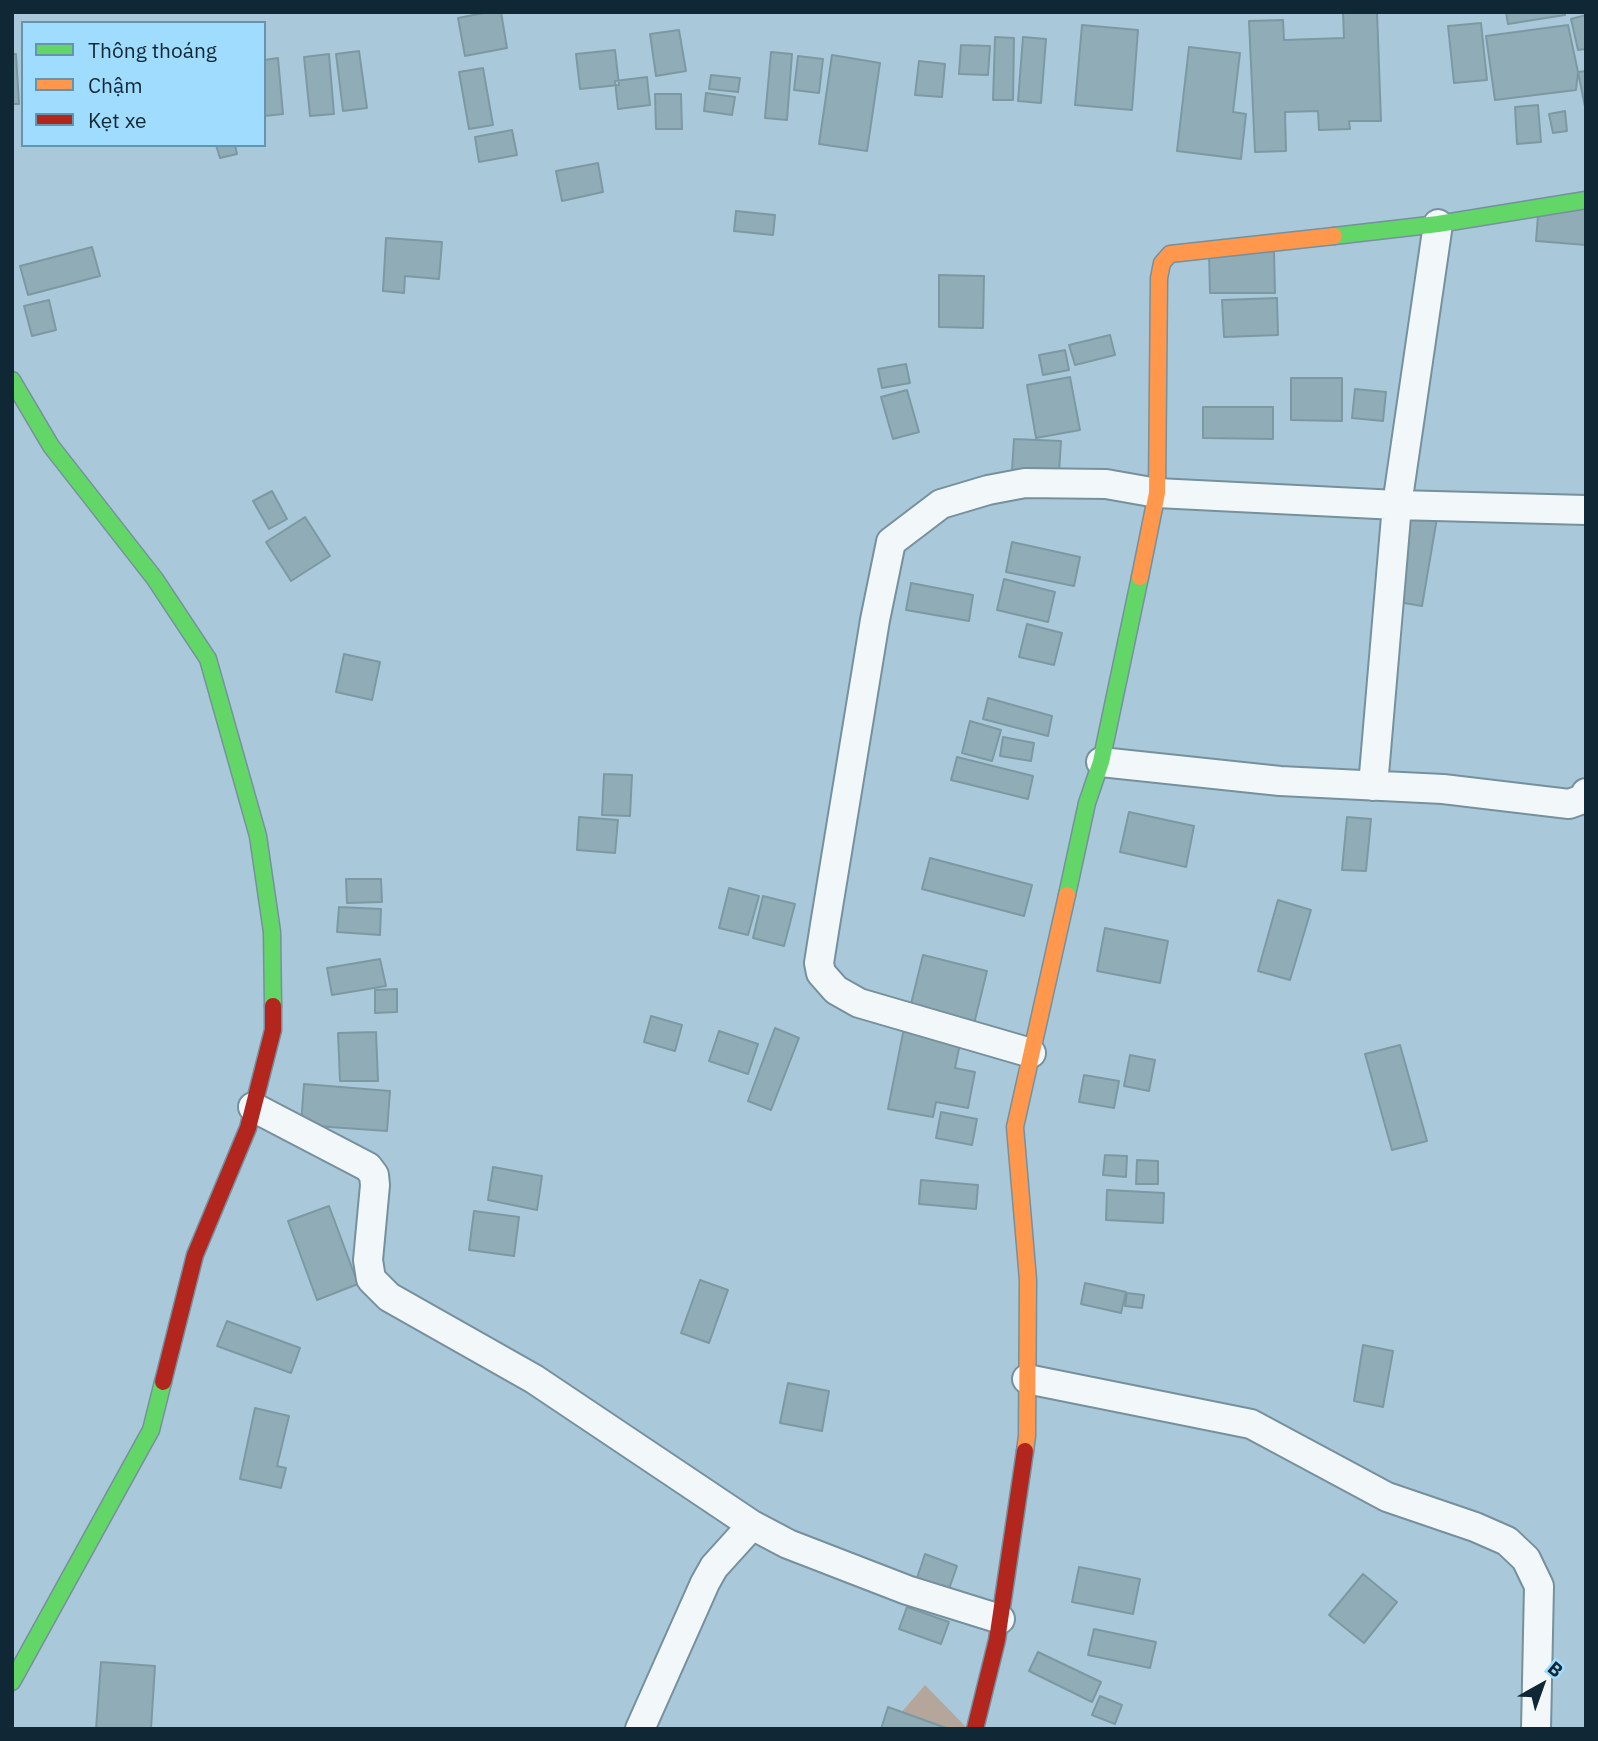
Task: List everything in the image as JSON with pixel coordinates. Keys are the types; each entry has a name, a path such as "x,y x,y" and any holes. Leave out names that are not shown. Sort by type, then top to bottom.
{"street":[{"path":"975,1729 1000,1619 1027,1436 1028,1280 1015,1127 1087,803 1101,762 1157,493 1158,278 1162,263 1170,254 1438,224 1586,200"},
{"path":"1373,786 1397,505 1438,224"},
{"path":"12,380 51,446 155,579 208,659 258,836 272,932 273,1030 248,1128 195,1255 152,1430 12,1682"},
{"path":"1031,1053 859,1003 836,990 821,973 819,963 827,911 875,620 891,542 941,504 988,490 1025,483 1105,484 1157,493 1397,505 1586,510"},
{"path":"1101,762 1280,781 1443,789 1569,804 1583,799 1586,793"},
{"path":"253,1107 368,1167 374,1175 368,1260 371,1279 389,1297 534,1379 752,1525 788,1544 907,1590 1000,1619"},
{"path":"1027,1378 1251,1424 1387,1497 1475,1527 1507,1541 1526,1559 1539,1586 1536,1729"},
{"path":"640,1729 705,1583 714,1567 752,1525"}],"shaded area":[{"path":"925,1685 968,1729 887,1729"}],"building":[{"path":"501,12 507,48 465,56 458,18"},
{"path":"1343,12 1377,12 1381,121 1349,121 1350,129 1319,130 1318,111 1285,112 1286,151 1255,152 1249,21 1283,20 1284,40 1344,38"},
{"path":"1506,12 1565,12 1565,15 1508,24"},
{"path":"1586,15 1586,49 1578,50 1571,19"},
{"path":"1481,23 1487,80 1454,83 1448,26"},
{"path":"1082,25 1138,30 1132,110 1075,105"},
{"path":"1568,25 1578,72 1576,90 1495,100 1486,36"},
{"path":"679,30 686,71 656,76 650,34"},
{"path":"995,37 1014,38 1013,100 993,100"},
{"path":"1023,37 1046,39 1041,103 1018,101"},
{"path":"961,45 990,46 988,75 959,74"},
{"path":"1189,47 1240,53 1233,112 1246,114 1241,159 1177,151"},
{"path":"615,50 619,85 580,89 576,54"},
{"path":"359,51 367,108 343,111 336,54"},
{"path":"771,52 792,54 787,120 765,118"},
{"path":"12,54 16,54 19,104 12,104"},
{"path":"329,54 334,114 310,116 304,57"},
{"path":"832,55 880,63 867,151 819,144"},
{"path":"798,56 823,59 819,93 794,90"},
{"path":"278,58 283,114 266,116 266,60"},
{"path":"919,61 945,64 942,97 915,95"},
{"path":"483,68 493,125 469,129 459,72"},
{"path":"1586,71 1586,112 1578,72"},
{"path":"711,75 740,78 738,92 709,89"},
{"path":"647,77 650,105 618,109 615,81"},
{"path":"706,93 735,97 732,115 704,111"},
{"path":"655,94 681,94 682,129 656,129"},
{"path":"1538,105 1541,142 1517,144 1515,107"},
{"path":"1565,111 1567,131 1553,133 1549,114"},
{"path":"512,130 517,155 479,162 475,137"},
{"path":"217,147 235,147 237,154 220,158"},
{"path":"598,163 603,192 562,201 556,171"},
{"path":"1539,203 1586,207 1586,245 1536,241"},
{"path":"736,211 775,215 773,235 734,231"},
{"path":"386,238 442,242 439,279 405,276 404,293 383,291"},
{"path":"92,247 100,276 28,295 20,266"},
{"path":"1274,251 1275,293 1210,293 1209,252"},
{"path":"939,275 984,276 983,328 939,327"},
{"path":"1277,298 1278,335 1224,337 1222,300"},
{"path":"49,300 56,330 32,336 24,306"},
{"path":"1110,335 1115,355 1075,365 1069,345"},
{"path":"1065,350 1069,370 1043,375 1039,355"},
{"path":"906,364 910,383 882,388 878,369"},
{"path":"1070,377 1080,430 1036,438 1027,385"},
{"path":"1291,378 1342,378 1342,421 1291,420"},
{"path":"1355,389 1386,392 1383,421 1352,418"},
{"path":"907,390 919,432 893,439 881,397"},
{"path":"1203,407 1273,407 1273,439 1203,438"},
{"path":"1014,439 1061,441 1059,473 1012,470"},
{"path":"272,491 287,519 269,529 253,501"},
{"path":"1407,513 1437,518 1422,606 1392,601"},
{"path":"305,517 330,556 291,581 266,542"},
{"path":"1012,542 1080,557 1074,586 1006,572"},
{"path":"1004,579 1055,592 1048,622 997,610"},
{"path":"911,583 973,595 969,621 906,610"},
{"path":"1027,624 1062,633 1054,665 1019,657"},
{"path":"344,654 380,662 372,700 336,692"},
{"path":"988,698 1052,716 1048,736 983,719"},
{"path":"970,721 1001,730 992,761 962,753"},
{"path":"1003,737 1034,743 1031,761 1000,756"},
{"path":"957,757 1033,776 1028,799 951,780"},
{"path":"604,774 632,775 630,816 602,815"},
{"path":"1129,812 1194,826 1186,867 1120,852"},
{"path":"579,817 618,820 615,853 577,850"},
{"path":"1347,817 1371,819 1366,871 1342,870"},
{"path":"930,858 1032,885 1024,916 922,889"},
{"path":"346,879 381,879 382,902 347,903"},
{"path":"729,888 759,896 748,935 719,928"},
{"path":"763,896 795,904 784,946 753,938"},
{"path":"1278,900 1311,910 1290,980 1258,971"},
{"path":"339,907 381,909 380,935 337,932"},
{"path":"1105,928 1168,941 1160,983 1097,971"},
{"path":"923,955 987,971 973,1028 909,1012"},
{"path":"380,959 386,986 332,995 327,968"},
{"path":"397,989 397,1012 375,1013 375,990"},
{"path":"651,1016 682,1025 675,1051 644,1042"},
{"path":"775,1028 799,1038 771,1110 748,1101"},
{"path":"904,1028 961,1039 955,1068 975,1072 968,1108 936,1102 933,1117 888,1109"},
{"path":"719,1031 758,1044 748,1074 709,1061"},
{"path":"376,1032 378,1081 340,1081 338,1033"},
{"path":"1400,1045 1427,1141 1392,1150 1365,1054"},
{"path":"1130,1055 1155,1060 1149,1091 1124,1086"},
{"path":"1084,1075 1119,1081 1114,1108 1079,1102"},
{"path":"304,1084 390,1091 387,1131 301,1125"},
{"path":"941,1112 977,1119 972,1145 936,1138"},
{"path":"1105,1155 1127,1156 1126,1177 1103,1175"},
{"path":"1137,1160 1158,1161 1158,1184 1136,1184"},
{"path":"493,1167 542,1176 537,1210 488,1200"},
{"path":"921,1180 978,1185 976,1209 919,1204"},
{"path":"1107,1190 1164,1193 1163,1223 1106,1220"},
{"path":"329,1206 358,1284 317,1300 288,1221"},
{"path":"474,1211 519,1217 514,1256 469,1250"},
{"path":"700,1280 728,1290 709,1343 681,1333"},
{"path":"1085,1283 1126,1292 1121,1313 1081,1304"},
{"path":"1127,1293 1144,1295 1142,1308 1125,1306"},
{"path":"227,1321 300,1348 291,1373 217,1346"},
{"path":"1363,1345 1393,1351 1383,1407 1354,1401"},
{"path":"788,1383 829,1391 822,1431 780,1423"},
{"path":"255,1408 289,1416 277,1466 286,1468 281,1488 240,1479"},
{"path":"925,1554 957,1566 948,1592 916,1581"},
{"path":"1079,1567 1140,1579 1133,1614 1072,1602"},
{"path":"1363,1574 1397,1602 1364,1643 1329,1615"},
{"path":"907,1607 949,1622 941,1644 899,1629"},
{"path":"1094,1629 1156,1642 1150,1668 1088,1655"},
{"path":"1038,1652 1101,1682 1092,1702 1029,1671"},
{"path":"101,1662 155,1666 151,1729 96,1729"},
{"path":"1100,1696 1122,1705 1115,1724 1092,1715"},
{"path":"888,1707 949,1729 881,1729"}],"traffic: fast":[{"path":"1334,236 1438,224 1586,200"},
{"path":"12,380 51,446 155,579 208,659 258,836 272,932 273,1006"},
{"path":"1067,895 1087,803 1101,762 1140,577"},
{"path":"12,1682 151,1430 163,1382"}],"traffic: slow":[{"path":"1140,577 1157,493 1159,278 1162,263 1170,254 1334,236"},
{"path":"1025,1451 1028,1280 1015,1127 1067,895"}],"traffic: jam":[{"path":"163,1382 195,1255 248,1128 273,1030 273,1006"},
{"path":"975,1729 997,1640 1025,1451"}]}
